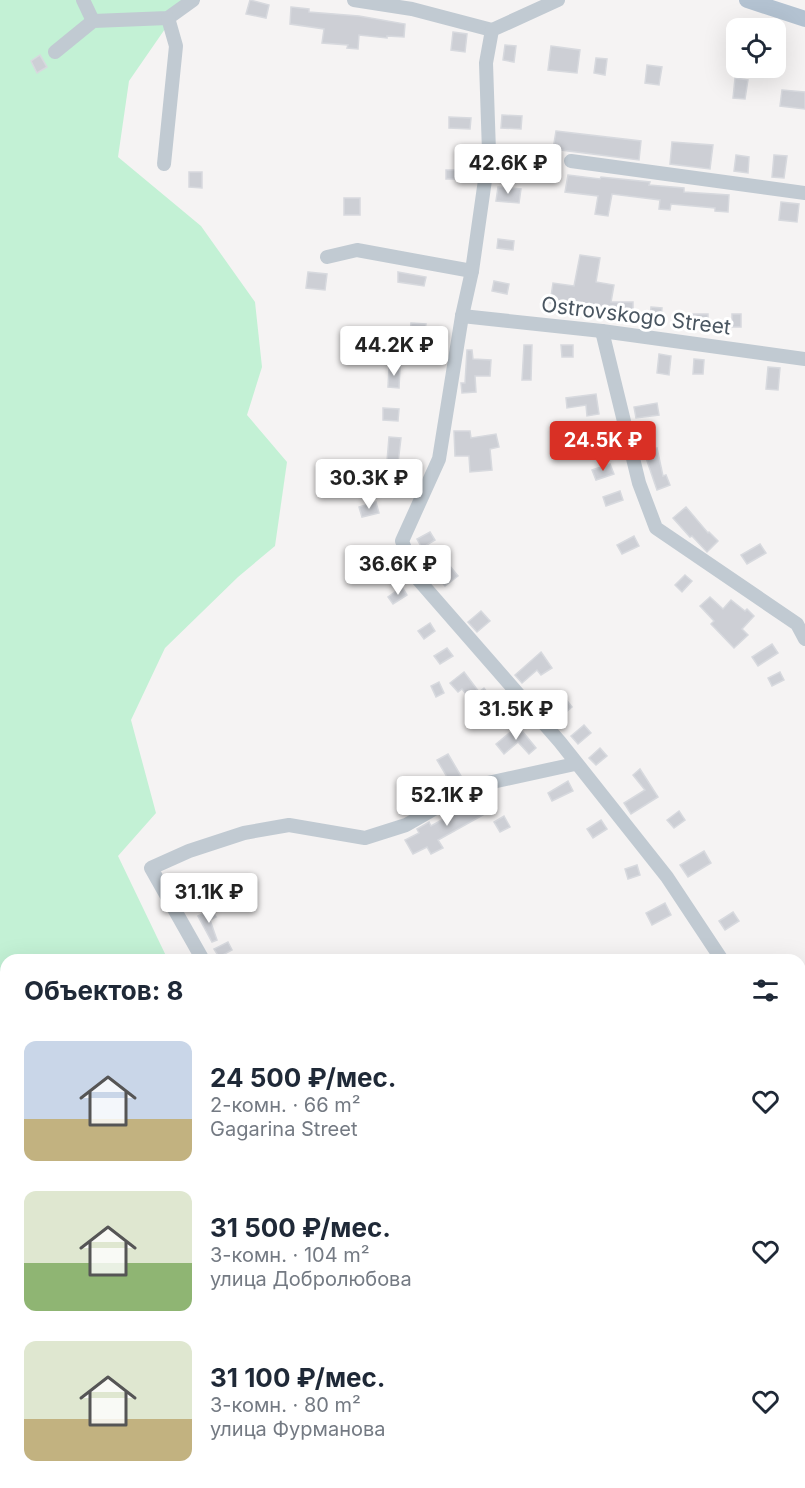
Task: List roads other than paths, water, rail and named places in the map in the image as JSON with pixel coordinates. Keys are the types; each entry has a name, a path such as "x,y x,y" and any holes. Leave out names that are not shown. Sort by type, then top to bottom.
{"main road":[{"path":"747,0 805,19"}],"street":[{"path":"83,0 93,21"},
{"path":"56,52 93,21 168,18 193,0"},
{"path":"354,0 412,9 492,30 558,0"},
{"path":"164,164 176,46 168,18"},
{"path":"492,30 486,63 489,152 472,271 462,316 439,459 402,541 416,577 560,742 575,764 667,877 718,954"},
{"path":"571,160 805,193"},
{"path":"327,257 357,250 472,271"},
{"name":"Ostrovskogo Street","path":"462,316 602,331 805,359"},
{"path":"602,331 639,483 656,528 797,624 805,639"},
{"path":"200,954 151,868 189,851 244,832 289,825 365,838 406,825 474,786 575,764"}]}
